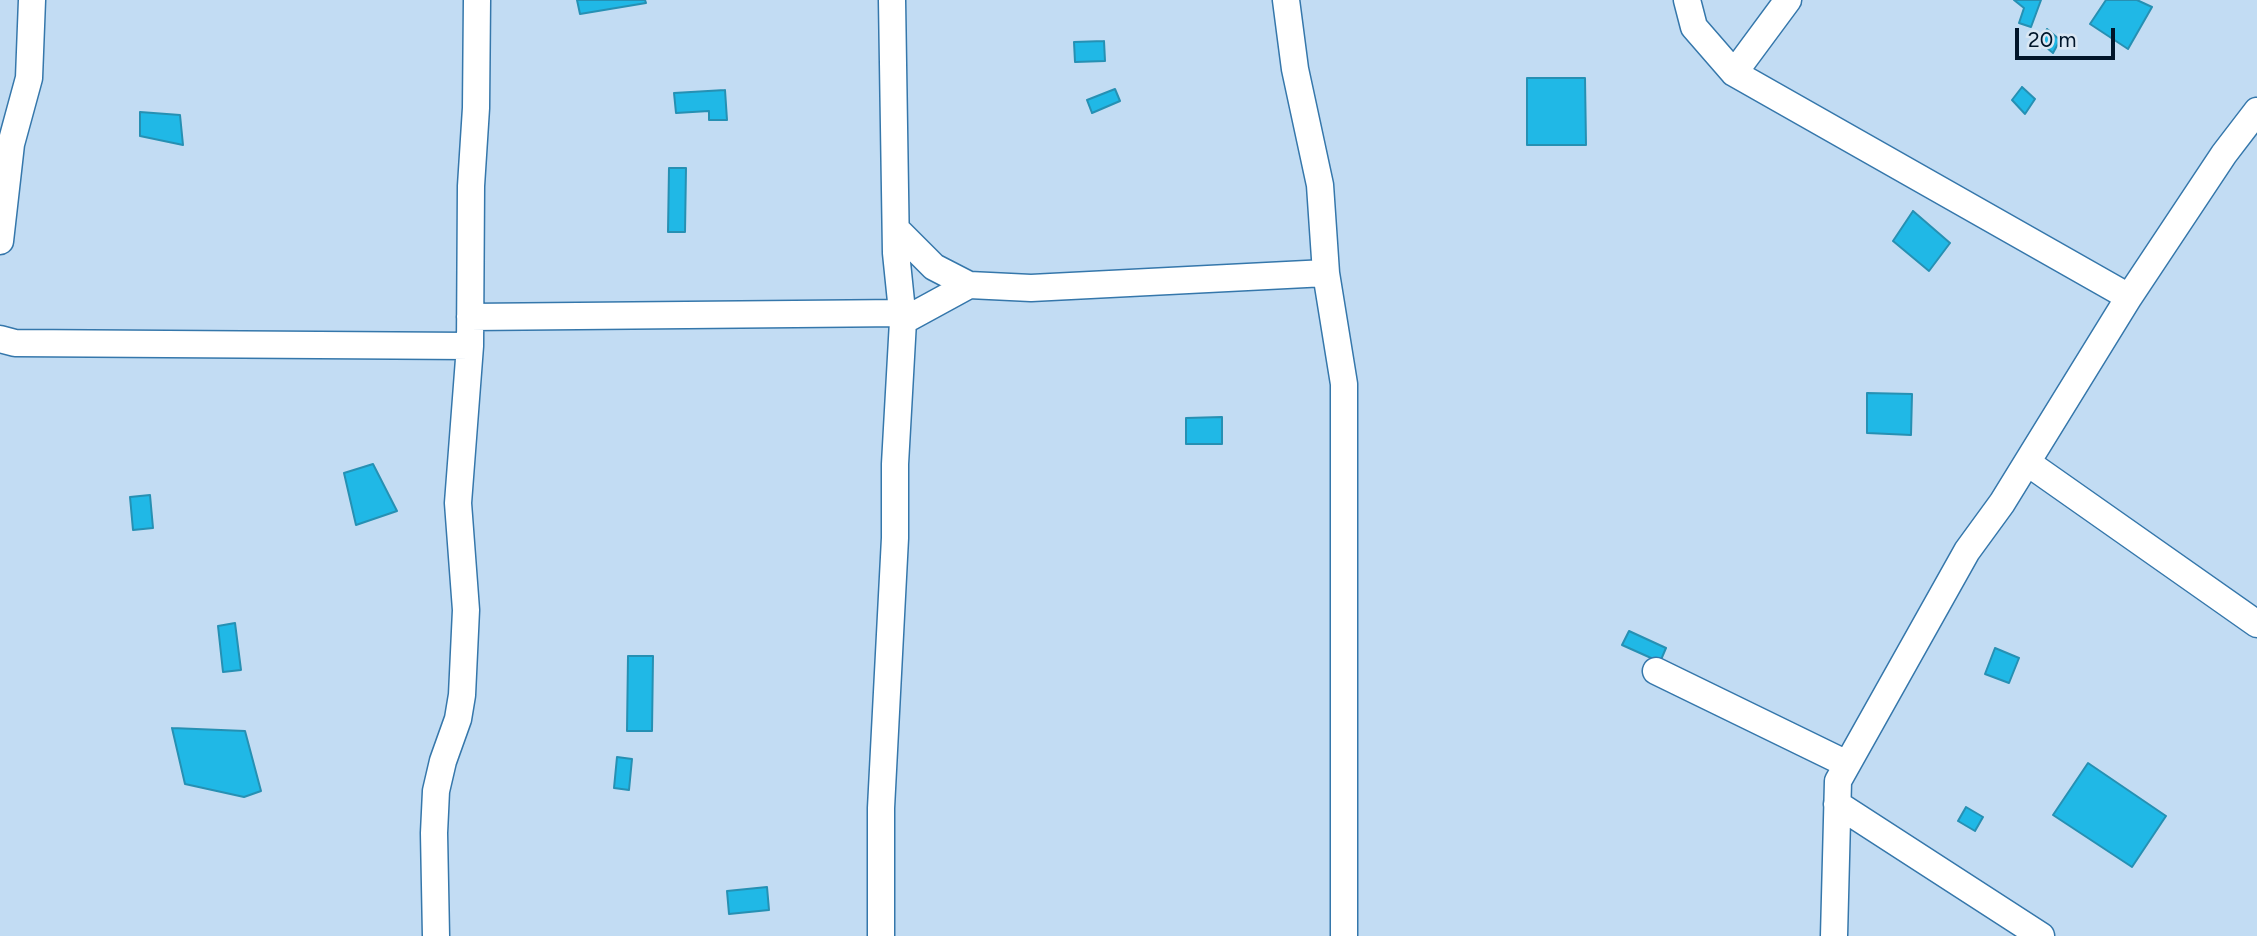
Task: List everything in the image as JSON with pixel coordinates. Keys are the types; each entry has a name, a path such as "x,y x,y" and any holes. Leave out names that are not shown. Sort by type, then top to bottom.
{"street":[{"path":"0,241 11,144 29,78 32,0"},
{"path":"436,936 436,791 458,719 462,695 466,610 458,503 470,346 471,186 476,108 477,0"},
{"path":"881,936 881,808 903,317 896,253 892,0"},
{"path":"1286,0 1295,69 1320,185 1325,273 1344,384 1344,936"},
{"path":"1687,0 1694,27 1734,73 2129,297"},
{"path":"1734,73 1788,0"},
{"path":"1834,936 1838,781 1968,551 2003,503 2129,297 2224,154 2257,111"},
{"path":"896,229 934,267 969,285 1031,288 1325,273"},
{"path":"470,317 903,317 969,285"},
{"path":"0,339 15,343 470,346"},
{"path":"2028,463 2257,624"},
{"path":"1656,671 1847,764"},
{"path":"1837,804 2041,936"}],"building":[{"path":"577,0 645,0 646,3 580,14"},
{"path":"2014,0 2041,0 2031,27 2019,23 2024,8"},
{"path":"2106,0 2137,0 2152,7 2128,49 2090,24"},
{"path":"2047,29 2060,40 2053,53 2041,43"},
{"path":"1104,41 1105,61 1075,62 1074,42"},
{"path":"1527,78 1585,78 1586,145 1527,145"},
{"path":"2022,87 2035,99 2025,114 2012,100"},
{"path":"1115,89 1120,101 1092,113 1087,100"},
{"path":"725,90 727,120 709,120 709,111 676,113 674,93"},
{"path":"140,112 180,115 183,145 140,136"},
{"path":"669,168 686,168 685,232 668,232"},
{"path":"1913,211 1950,243 1929,271 1893,241"},
{"path":"1867,393 1912,394 1911,435 1867,433"},
{"path":"1222,417 1222,444 1186,444 1186,418"},
{"path":"373,464 397,511 356,525 344,473"},
{"path":"150,495 153,528 133,530 130,497"},
{"path":"235,623 241,670 223,672 218,626"},
{"path":"1629,631 1666,648 1660,662 1622,645"},
{"path":"1995,648 2019,658 2009,683 1985,674"},
{"path":"628,656 653,656 652,731 627,731"},
{"path":"172,728 245,731 261,791 244,797 185,784"},
{"path":"617,757 632,759 629,790 614,788"},
{"path":"2088,763 2166,816 2132,867 2053,815"},
{"path":"1966,807 1983,817 1975,831 1958,821"},
{"path":"767,887 769,910 729,914 727,891"}]}
